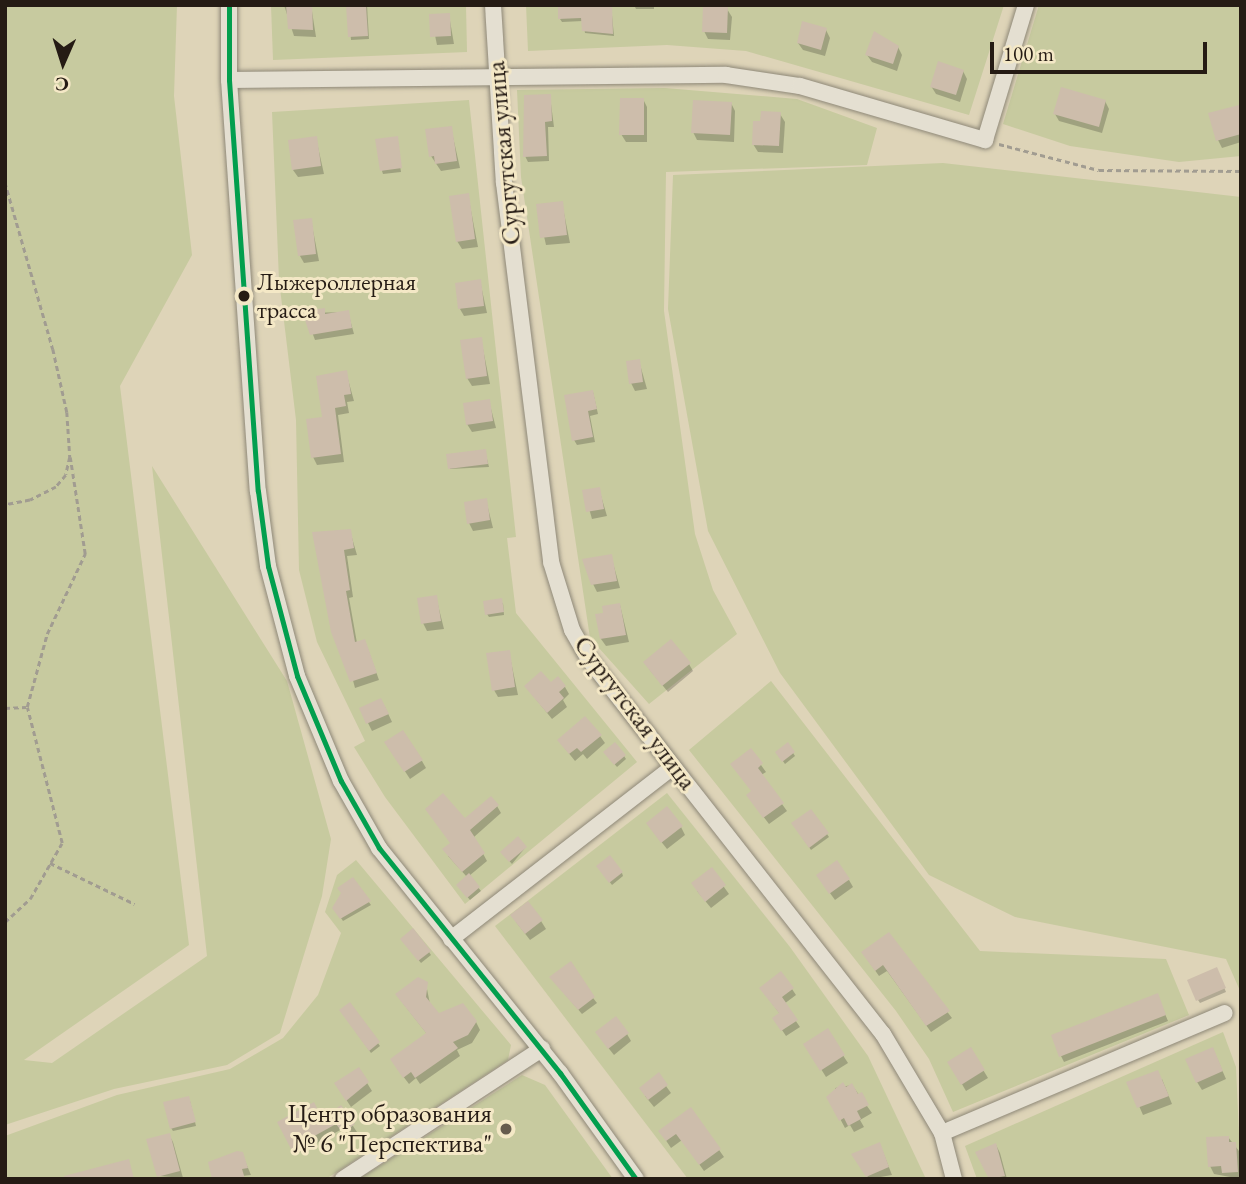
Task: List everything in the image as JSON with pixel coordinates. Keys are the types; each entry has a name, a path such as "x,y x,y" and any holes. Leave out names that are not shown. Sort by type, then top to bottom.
{"street":[{"path":"229,5 229,80 258,491 282,628 310,712 359,815 379,848 542,1049 636,1179"},
{"name":"Сургутская улица","path":"493,5 495,77 504,183 559,596 588,658 883,1034 942,1133 954,1179"},
{"path":"229,80 672,74 762,78 985,140 1026,5"},
{"path":"451,939 673,767"},
{"path":"942,1133 1225,1013"},
{"path":"343,1179 542,1049"}],"path":[{"path":"985,140 1099,170 1241,171"},
{"path":"5,182 53,349 67,411 70,457 85,554 47,634 27,707 62,843 30,899 5,922"},
{"path":"5,505 30,500 56,487 66,475 70,457"},
{"path":"5,708 27,707"},
{"path":"50,863 135,904"}],"green space":[{"path":"5,5 177,5 174,96 192,255 120,386 189,945 24,1060 52,1063 207,956 152,466 287,681 331,839 322,896 280,1033 227,1065 114,1089 5,1125"},
{"path":"271,5 466,5 467,52 273,60"},
{"path":"526,5 1004,5 969,115 746,51 667,45 528,51"},
{"path":"1039,5 1241,5 1241,156 1179,162 1070,146 1003,124"},
{"path":"665,88 797,99 877,128 867,165 666,172 664,311 695,534 713,590 737,634 649,704 590,638 521,177 517,90"},
{"path":"469,100 516,537 507,538 516,613 637,762 465,904 385,797 354,747 365,741 317,642 299,570 296,420 279,280 272,112"},
{"path":"943,163 1241,197 1241,993 1226,959 1015,917 929,875 780,673 708,531 668,309 673,175"},
{"path":"771,681 980,951 1166,959 1189,1015 953,1112 929,1059 896,1011 689,750"},
{"path":"667,793 790,947 868,1056 926,1179 688,1179 495,926"},
{"path":"356,860 511,1045 508,1060 326,1179 5,1179 5,1136 117,1095 230,1069 283,1038 318,995 341,933 325,912 337,875"},
{"path":"1223,1032 1236,1067 1241,1179 977,1179 965,1146"},
{"name":"Центр образования № 6 \"Перспектива\"","path":"522,1075 545,1085 613,1179 359,1179"}],"building":[{"path":"286,5 312,5 313,30 288,29"},
{"path":"346,5 366,5 368,36 348,37"},
{"path":"612,5 613,34 582,31 581,18 558,19 558,7"},
{"path":"703,6 728,7 727,33 702,32"},
{"path":"450,13 451,36 430,37 429,14"},
{"path":"802,21 827,28 821,50 797,43"},
{"path":"874,31 899,46 893,64 865,55"},
{"path":"938,61 964,70 956,95 930,87"},
{"path":"1061,87 1106,100 1099,127 1053,114"},
{"path":"551,94 552,121 545,122 547,156 523,157 524,95"},
{"path":"620,98 644,98 644,135 619,135"},
{"path":"693,100 732,102 730,135 691,133"},
{"path":"1239,105 1241,134 1216,141 1208,113"},
{"path":"761,111 781,112 779,146 752,145 753,121 760,121"},
{"path":"452,126 457,161 435,164 434,156 429,157 425,129"},
{"path":"317,136 321,166 292,170 288,140"},
{"path":"398,136 402,168 380,171 375,139"},
{"path":"469,193 475,239 456,242 449,196"},
{"path":"563,201 567,235 540,238 536,204"},
{"path":"312,218 316,254 298,256 293,220"},
{"path":"481,279 484,306 458,309 455,283"},
{"path":"325,308 325,314 349,310 352,328 310,335 302,311"},
{"path":"482,337 487,376 466,379 460,340"},
{"path":"640,359 643,382 629,384 626,361"},
{"path":"347,370 351,394 344,395 346,406 335,408 341,454 311,458 306,419 322,417 316,376"},
{"path":"593,390 597,409 588,411 593,437 572,441 564,395"},
{"path":"490,399 493,421 466,425 463,403"},
{"path":"486,449 488,464 448,469 446,454"},
{"path":"600,487 604,509 586,512 582,490"},
{"path":"487,498 490,520 467,524 464,502"},
{"path":"351,529 354,548 344,550 350,590 346,591 355,642 365,639 377,673 350,682 331,632 312,532"},
{"path":"612,554 617,581 591,585 582,559"},
{"path":"437,595 441,621 421,624 417,598"},
{"path":"502,598 504,612 485,615 483,601"},
{"path":"620,603 626,635 600,639 595,614 603,613 602,606"},
{"path":"671,639 691,663 662,686 643,662"},
{"path":"510,650 515,687 492,691 486,653"},
{"path":"541,671 551,682 558,676 566,686 559,692 564,698 547,713 524,686"},
{"path":"381,698 389,714 366,724 359,708"},
{"path":"585,716 602,735 581,752 577,748 569,754 557,740"},
{"path":"403,730 423,760 404,772 384,742"},
{"path":"615,742 626,755 614,765 603,752"},
{"path":"788,742 795,752 782,762 775,752"},
{"path":"751,748 763,763 758,768 784,803 763,818 746,795 751,791 730,764"},
{"path":"443,793 465,818 491,796 499,805 470,830 485,853 462,872 442,849 450,843 425,809"},
{"path":"667,806 683,826 661,843 646,823"},
{"path":"811,809 829,833 809,848 791,823"},
{"path":"518,836 527,847 509,862 500,852"},
{"path":"610,855 623,872 609,883 596,866"},
{"path":"837,860 850,879 829,894 816,875"},
{"path":"712,867 726,885 705,902 691,883"},
{"path":"469,873 480,887 467,898 456,885"},
{"path":"353,877 371,901 340,919 332,908 341,893 337,888"},
{"path":"528,901 543,920 525,934 510,915"},
{"path":"413,928 431,951 418,961 400,939"},
{"path":"889,932 950,1011 926,1026 883,965 875,971 861,952"},
{"path":"571,961 595,997 578,1010 549,977"},
{"path":"1217,967 1226,988 1196,1001 1187,980"},
{"path":"781,971 794,988 782,997 798,1020 781,1031 772,1018 779,1013 759,988"},
{"path":"418,977 428,982 426,997 439,1013 463,1003 477,1021 468,1035 453,1042 458,1048 415,1078 411,1072 403,1078 390,1059 426,1033 395,994"},
{"path":"1158,993 1166,1015 1059,1057 1051,1035"},
{"path":"350,1002 380,1042 369,1051 339,1010"},
{"path":"616,1016 629,1033 608,1049 595,1032"},
{"path":"828,1028 845,1055 820,1071 803,1044"},
{"path":"971,1047 985,1070 961,1085 947,1062"},
{"path":"1213,1047 1223,1071 1196,1083 1185,1059"},
{"path":"359,1067 369,1082 346,1101 334,1083"},
{"path":"1158,1070 1169,1096 1137,1108 1126,1082"},
{"path":"659,1072 668,1085 648,1100 639,1088"},
{"path":"843,1082 846,1087 852,1083 858,1094 862,1092 869,1105 857,1111 861,1119 848,1126 844,1118 839,1121 826,1097"},
{"path":"189,1096 196,1122 170,1129 163,1102"},
{"path":"314,1102 322,1118 341,1105 355,1124 343,1133 336,1124 291,1149 277,1122"},
{"path":"691,1107 721,1149 699,1165 676,1134 666,1141 658,1131"},
{"path":"170,1133 180,1171 157,1177 146,1139"},
{"path":"1229,1136 1229,1142 1236,1142 1238,1172 1222,1173 1221,1166 1208,1167 1206,1137"},
{"path":"880,1142 889,1167 866,1177 851,1154"},
{"path":"996,1143 1005,1176 989,1179 975,1152"},
{"path":"237,1151 243,1152 248,1168 242,1169 245,1179 212,1179 208,1162"},
{"path":"129,1159 134,1179 64,1179 64,1176"}],"transit line":[{"path":"229,5 229,80 258,491 268,566 297,676 341,781 379,848 560,1073 636,1179"}],"place":[{"name":"Лыжероллерная трасса","path":"244,296"},
{"name":"Центр образования № 6 \"Перспектива\"","path":"506,1129"}]}
